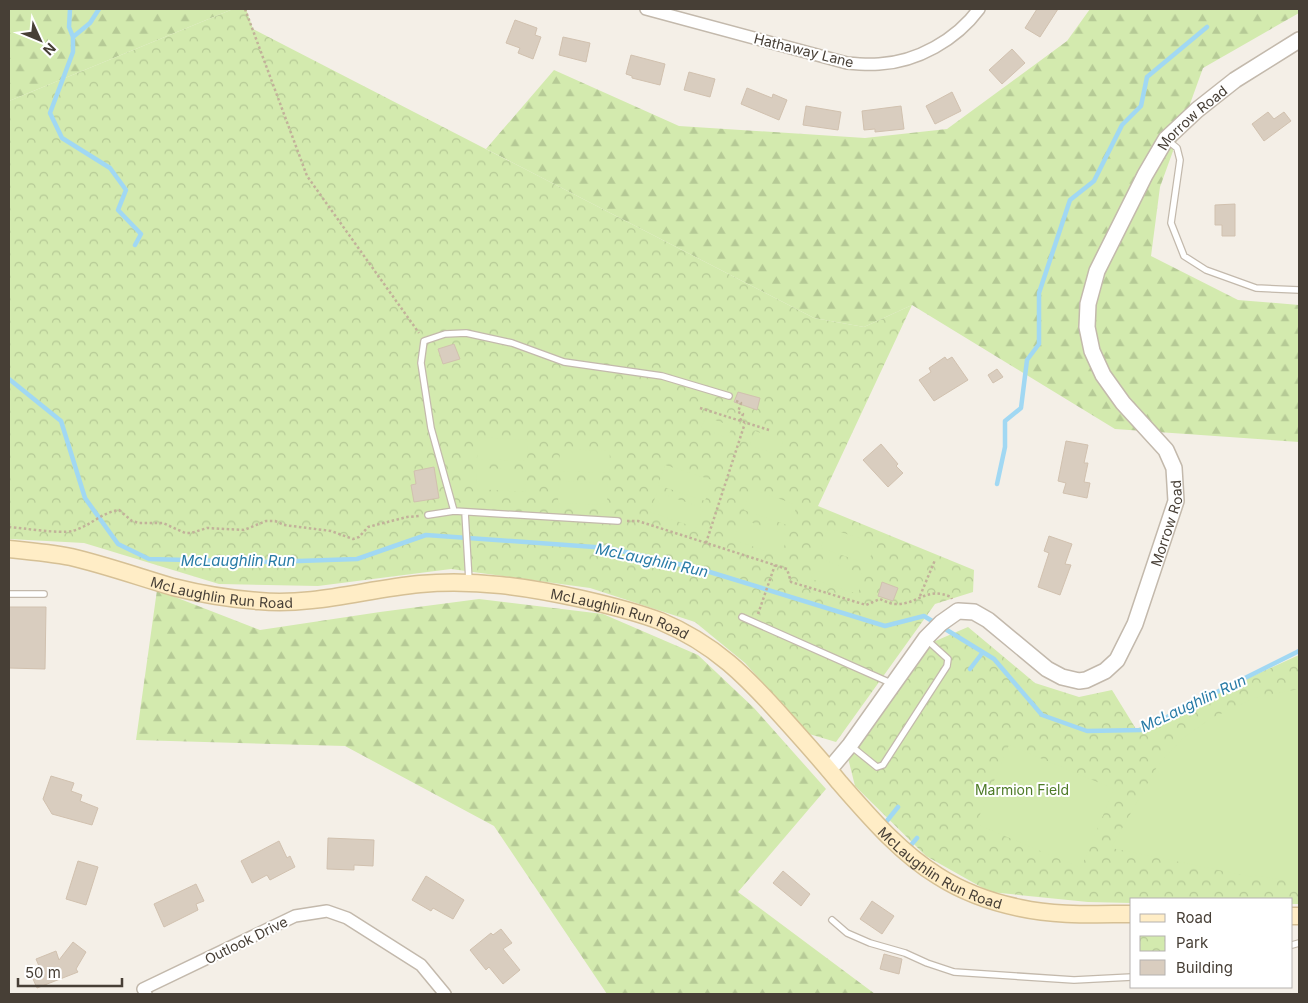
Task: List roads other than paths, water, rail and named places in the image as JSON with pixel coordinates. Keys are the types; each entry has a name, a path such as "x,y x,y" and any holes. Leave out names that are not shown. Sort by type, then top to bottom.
{"main road":[{"name":"McLaughlin Run Road","path":"9,549 67,556 204,594 231,599 294,602 417,584 469,583 523,588 593,601 635,612 683,632 716,652 735,667 756,688 874,822 915,860 938,876 960,888 998,903 1041,911 1130,914"}],"street":[{"name":"Hathaway Lane","path":"646,9 847,63 879,64 905,60 935,48 957,33 979,9"},
{"name":"Morrow Road","path":"929,635 955,614 974,612 988,620 1047,669 1062,677 1079,681 1086,680 1105,671 1117,660 1135,624 1176,501 1174,468 1166,450 1123,403 1103,375 1092,352 1087,326 1088,304 1098,271 1145,175 1166,139 1197,110 1236,80 1299,40"},
{"path":"829,770 850,745 929,635"},
{"name":"Outlook Drive","path":"144,992 295,916 326,911 347,918 421,965 445,994"}],"lane":[{"path":"1166,139 1177,148 1180,160 1171,223 1184,256 1206,270 1256,288 1299,290"},
{"path":"454,511 431,428 421,363 424,341 446,334 466,333 512,343 564,362 662,376 729,396"},
{"path":"428,515 454,511 618,521"},
{"path":"466,512 469,583"},
{"path":"9,594 44,594"},
{"path":"742,617 893,684"},
{"path":"850,745 877,767 882,765 947,666 948,659 929,635"},
{"path":"832,920 847,933 870,943 905,953 954,972 1074,980 1130,977"}],"waterway":[{"path":"70,9 69,27 73,37 73,52 50,113 62,138 110,168 126,190 118,210 141,234 135,245"},
{"path":"73,37 90,23 99,9"},
{"path":"997,484 1005,447 1005,421 1021,408 1027,360 1039,344 1039,293 1070,200 1094,181 1122,125 1141,106 1147,77 1207,27"},
{"name":"McLaughlin Run","path":"9,379 61,421 85,498 118,544 149,559 270,562 357,559 426,535 608,548 700,569 885,626 924,616 994,659 1042,715 1087,731 1141,730 1299,651"},
{"path":"970,669 983,652"},
{"path":"886,822 898,807"},
{"path":"911,845 917,838"}],"park label":[{"name":"Marmion Field","path":"1022,789"}]}
